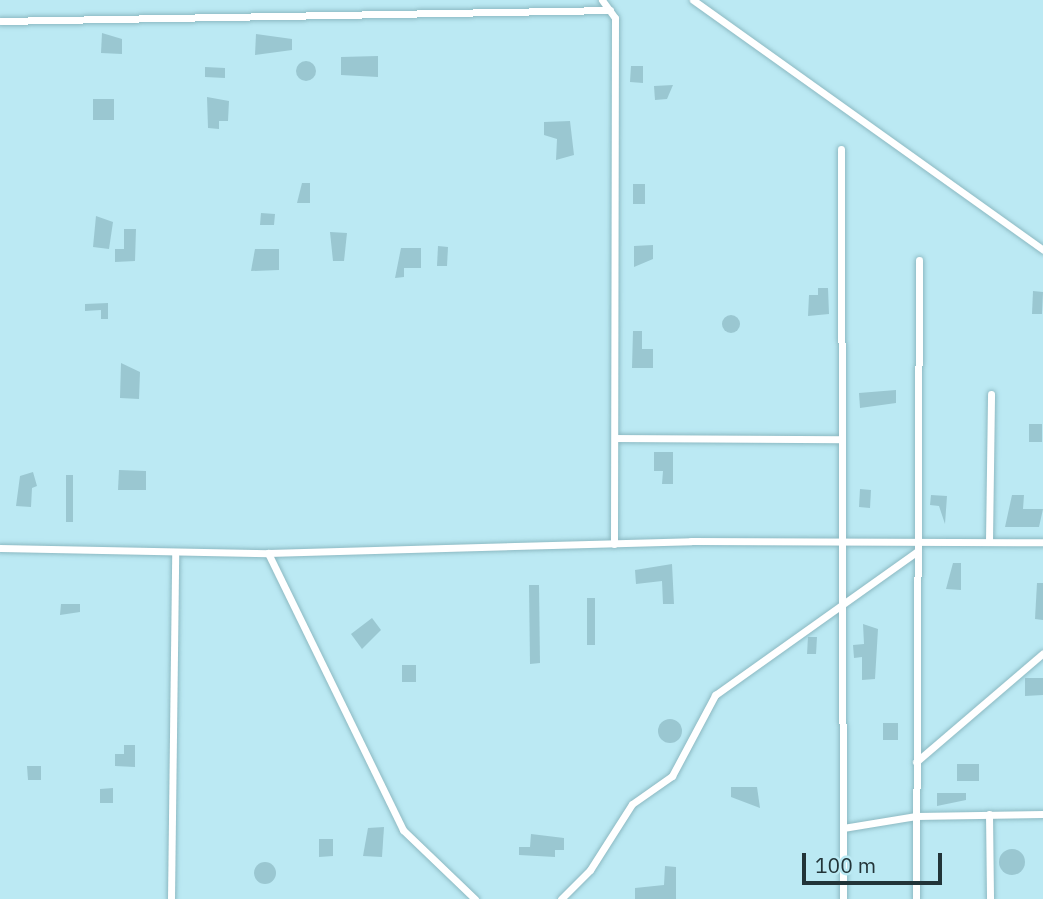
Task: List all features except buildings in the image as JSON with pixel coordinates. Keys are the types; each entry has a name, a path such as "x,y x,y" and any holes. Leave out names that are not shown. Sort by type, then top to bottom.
{"street":[{"path":"602,0 615,19 614,544"},
{"path":"693,0 1043,250"},
{"path":"0,21 610,10"},
{"path":"841,149 840,606 843,899"},
{"path":"916,899 919,260"},
{"path":"989,541 991,394"},
{"path":"615,439 840,439"},
{"path":"0,548 268,553 614,544 1043,542"},
{"path":"171,899 175,552"},
{"path":"561,899 590,870 632,804 672,776 715,695 916,552"},
{"path":"268,553 403,830 475,899"},
{"path":"916,762 1043,653"},
{"path":"989,814 990,899"},
{"path":"843,828 916,816 1043,814"}]}
